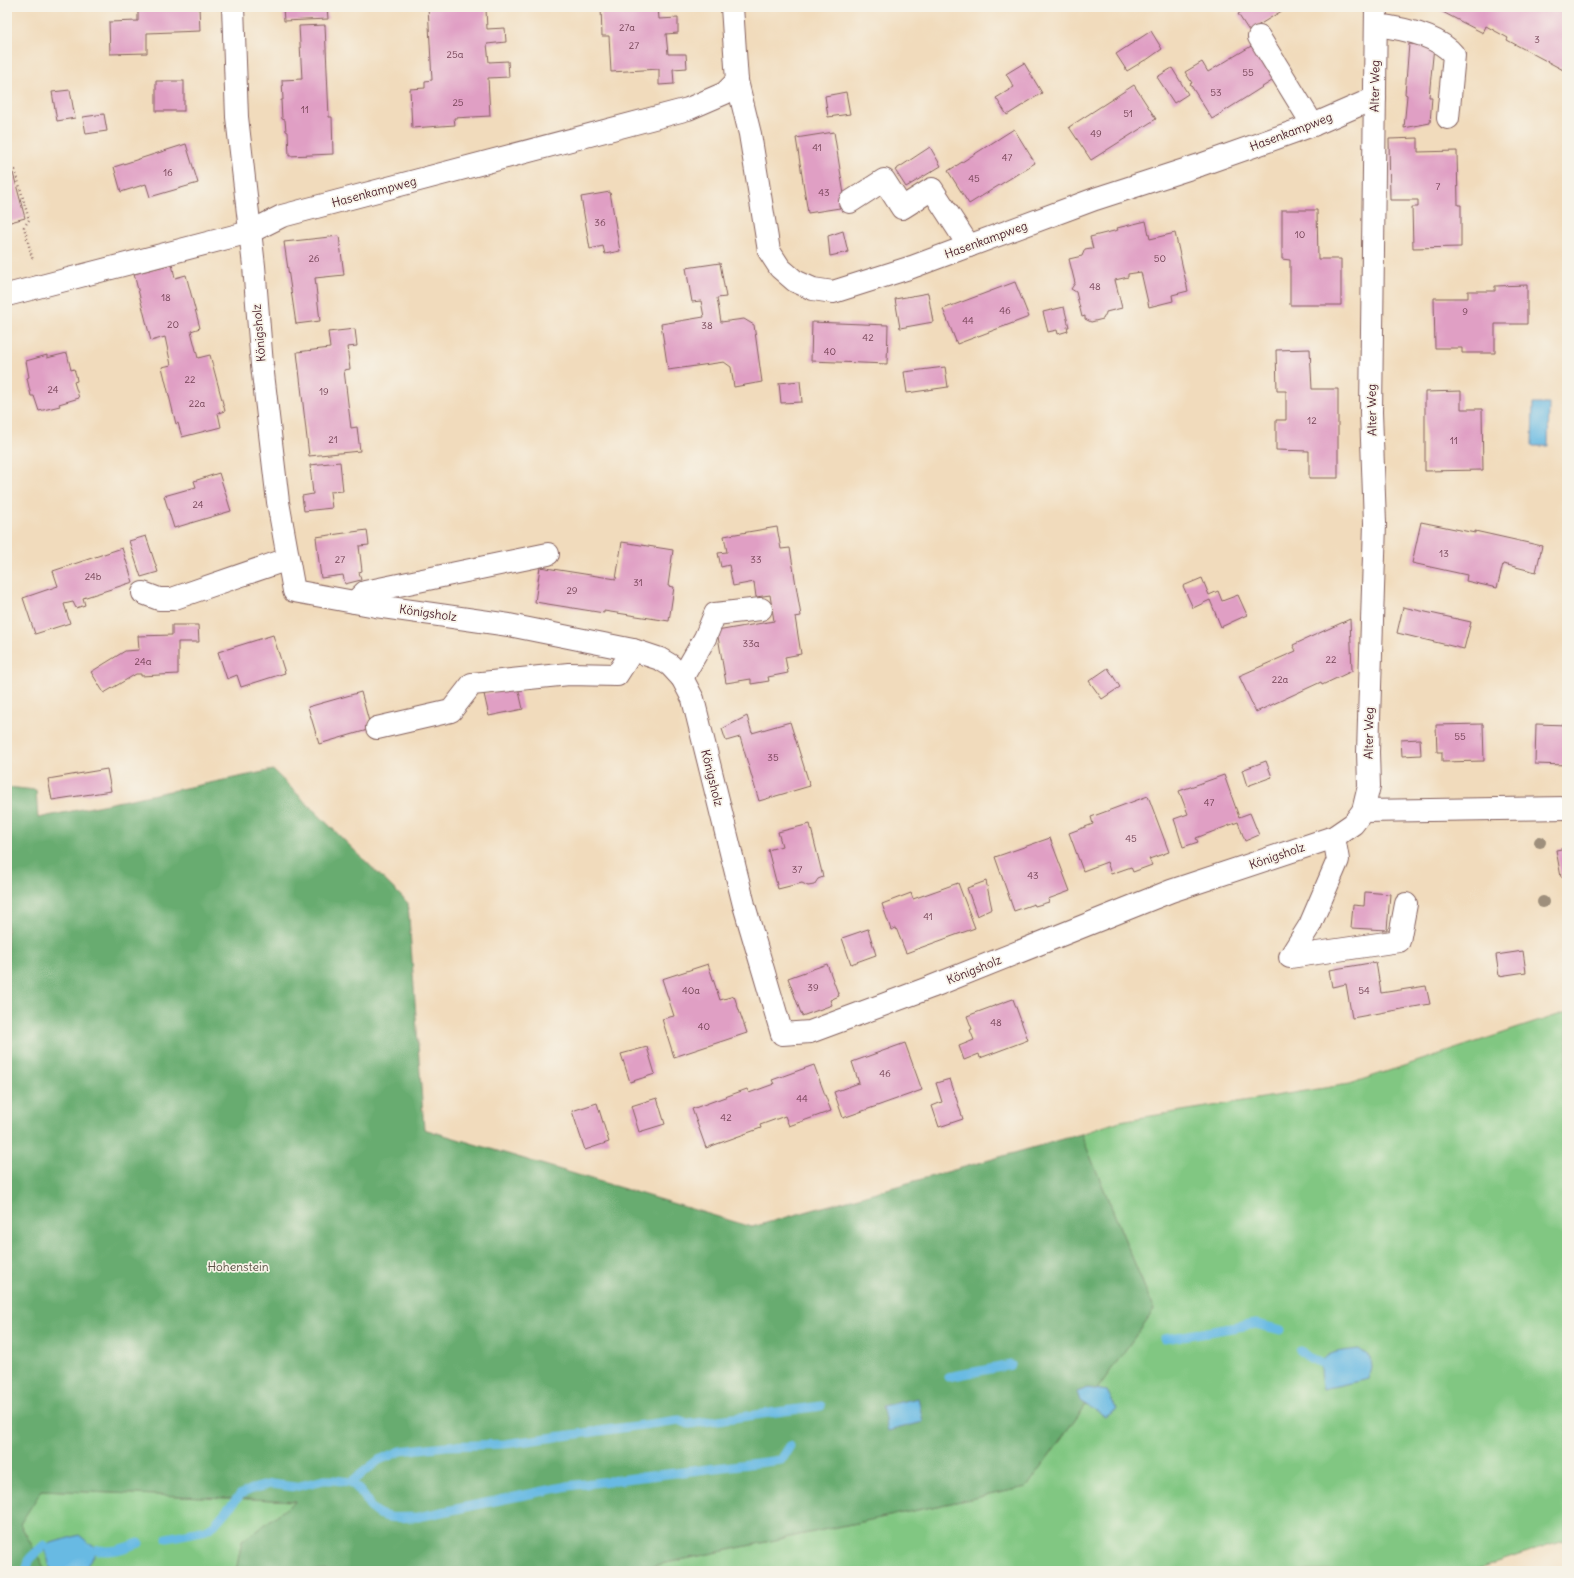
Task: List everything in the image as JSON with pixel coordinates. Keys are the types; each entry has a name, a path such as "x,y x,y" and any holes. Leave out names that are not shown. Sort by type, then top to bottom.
{"street":[{"name":"Königsholz","path":"233,7 237,117 254,266 262,365 276,487 294,591 355,602 509,625 633,650 660,659 670,665 682,678 693,699 744,905 782,1034 810,1032 931,987 1171,891 1334,836 1353,824 1363,811"},
{"name":"Hasenkampweg","path":"732,7 737,81 750,134 769,251 780,268 795,281 813,288 833,292 912,268 1095,199 1200,165 1313,125 1375,98"},
{"name":"Alter Weg","path":"1363,811 1369,786 1368,752 1375,523 1371,412 1376,16"},
{"path":"1376,16 1395,27 1440,42 1454,55 1448,118"},
{"path":"1258,37 1313,125"},
{"name":"Hasenkampweg","path":"7,295 250,232 282,216 688,109 725,93 737,81"},
{"path":"850,202 884,180 902,208 932,189 969,246"},
{"path":"355,602 366,592 548,554"},
{"path":"143,593 159,599 172,598 288,559"},
{"path":"682,678 705,638 715,614 761,609"},
{"path":"376,728 451,711 472,684 569,674 617,675 633,650"},
{"path":"1363,811 1567,808"},
{"path":"1334,836 1338,860 1310,925 1290,957 1399,941 1406,904"}],"path":[{"path":"7,171 15,170 29,220 24,227 40,286"}],"green space":[{"name":"Hohenstein","path":"273,770 408,903 424,1129 752,1227 1081,1134 1154,1310 1027,1487 628,1571 236,1571 242,1541 296,1501 42,1490 20,1524 46,1571 7,1571 7,787 36,790 38,818"},
{"path":"1567,1012 1567,1539 1471,1571 628,1571 1027,1487 1154,1310 1081,1134 1120,1121 1349,1084"},
{"path":"41,1490 297,1501 242,1541 236,1571 46,1571 20,1524"}],"water":[{"path":"1533,404 1549,404 1548,446 1532,446"},
{"path":"1359,1349 1370,1357 1371,1368 1368,1379 1323,1389 1320,1377 1322,1361 1332,1353"},
{"path":"1088,1388 1107,1391 1117,1410 1105,1417 1080,1401 1077,1392"},
{"path":"918,1398 923,1422 888,1431 882,1406"},
{"path":"79,1535 98,1550 83,1571 51,1571 44,1545"}],"building":[{"path":"138,7 199,7 200,31 147,33 147,53 110,54 109,22 138,21"},
{"path":"283,7 327,7 328,19 284,21"},
{"path":"428,7 505,7 505,9 486,9 487,29 505,28 506,42 487,44 489,62 508,61 509,77 488,78 490,116 454,118 455,125 412,128 410,89 425,88 425,81 432,80"},
{"path":"601,7 658,7 659,19 678,18 678,33 666,34 668,54 686,54 687,68 673,69 674,84 659,85 659,69 611,72 609,36 602,36"},
{"path":"1249,7 1283,7 1285,9 1249,31 1238,14"},
{"path":"1433,7 1558,7 1567,12 1567,72 1507,40 1508,38 1486,26 1483,33"},
{"path":"325,25 329,117 332,117 333,154 289,156 288,132 286,131 285,120 282,119 282,80 302,79 299,26"},
{"path":"1151,31 1162,49 1127,71 1116,54"},
{"path":"1409,44 1434,46 1429,97 1432,97 1430,123 1404,128 1407,95 1405,94"},
{"path":"1253,45 1275,79 1212,119 1190,84 1192,83 1185,72 1202,62 1208,72"},
{"path":"1024,63 1042,93 1007,115 996,98 1014,87 1006,74"},
{"path":"1172,68 1188,94 1174,103 1157,77"},
{"path":"156,81 184,81 184,111 156,111"},
{"path":"1134,85 1156,119 1091,160 1069,127"},
{"path":"70,90 75,118 57,121 52,92"},
{"path":"846,92 850,114 828,117 825,96"},
{"path":"104,114 107,131 86,134 83,117"},
{"path":"1014,129 1035,163 969,204 948,171"},
{"path":"834,132 846,207 808,213 796,138"},
{"path":"1418,138 1418,152 1457,151 1458,205 1461,205 1461,247 1413,248 1412,207 1418,207 1418,200 1390,200 1389,139"},
{"path":"186,144 198,183 150,197 146,184 121,192 114,167"},
{"path":"930,147 941,166 906,187 895,170"},
{"path":"13,173 25,218 7,223 7,174"},
{"path":"610,192 620,251 605,254 603,246 590,249 581,197"},
{"path":"1282,210 1317,210 1318,259 1341,259 1341,305 1290,305 1290,260 1282,259"},
{"path":"1146,221 1150,239 1175,233 1188,291 1172,295 1173,301 1149,307 1141,272 1128,274 1128,277 1115,280 1122,308 1106,312 1103,319 1091,322 1085,319 1085,316 1082,317 1076,292 1071,289 1075,283 1069,259 1082,256 1085,249 1093,249 1090,237 1118,230 1117,228"},
{"path":"843,231 848,252 830,256 828,236"},
{"path":"339,236 344,275 315,278 320,321 296,324 284,242"},
{"path":"720,263 726,297 717,298 721,322 744,319 754,325 762,382 734,387 731,367 724,362 668,370 661,324 704,317 701,301 692,302 686,268"},
{"path":"172,264 175,278 186,275 200,328 191,331 198,358 210,355 225,411 218,413 221,427 182,437 178,423 176,424 162,367 171,365 165,337 151,341 134,274"},
{"path":"1015,282 1029,317 957,344 943,309"},
{"path":"1527,285 1527,324 1495,324 1495,353 1462,353 1462,348 1435,348 1434,298 1468,298 1468,291 1495,291 1495,286"},
{"path":"928,293 933,322 900,328 895,299"},
{"path":"1064,307 1069,327 1067,327 1068,331 1058,334 1057,330 1048,332 1043,312"},
{"path":"812,322 888,325 887,364 811,361"},
{"path":"355,329 357,346 347,347 350,369 344,370 351,428 357,427 360,451 309,456 297,352 330,348 328,332"},
{"path":"1310,349 1312,389 1338,389 1338,478 1309,478 1309,451 1276,450 1276,420 1286,420 1286,391 1277,391 1276,350"},
{"path":"67,353 71,370 74,369 76,375 77,381 74,382 79,398 59,404 60,406 39,411 34,396 31,396 27,378 29,377 26,361 47,355 47,358"},
{"path":"945,367 948,387 907,393 904,372"},
{"path":"800,381 802,402 781,403 779,383"},
{"path":"1461,391 1461,409 1482,409 1483,470 1425,471 1425,392"},
{"path":"340,462 343,491 330,492 332,508 304,511 302,496 313,494 310,465"},
{"path":"219,473 231,511 174,528 164,496 196,487 194,481"},
{"path":"1421,522 1475,533 1475,531 1542,546 1536,572 1503,564 1497,588 1466,581 1467,575 1412,563"},
{"path":"777,527 781,549 790,548 801,616 795,617 801,654 785,657 788,673 768,677 769,681 751,684 751,679 726,683 717,631 774,621 770,595 756,597 754,582 733,586 729,565 721,567 718,553 727,552 724,536"},
{"path":"367,530 369,545 359,546 362,571 359,572 361,580 345,584 343,575 321,578 316,537"},
{"path":"146,536 158,572 141,577 129,541"},
{"path":"622,542 673,550 668,586 674,587 669,621 604,611 604,613 535,602 540,567 616,579"},
{"path":"122,548 133,582 83,598 85,605 76,608 73,602 64,604 70,623 35,634 23,598 58,586 53,571"},
{"path":"1202,578 1209,595 1218,591 1222,601 1238,595 1247,615 1221,627 1210,600 1193,608 1183,586"},
{"path":"1403,607 1471,622 1464,649 1397,633"},
{"path":"1350,619 1352,671 1322,685 1321,682 1256,712 1239,676 1296,651 1293,645"},
{"path":"172,625 198,625 199,642 178,642 178,674 141,676 141,674 136,674 104,693 91,672 125,651 139,650 138,636 172,635"},
{"path":"273,635 285,673 241,687 237,675 227,679 218,652"},
{"path":"1108,668 1120,687 1102,699 1089,681"},
{"path":"518,687 523,709 489,716 484,694"},
{"path":"361,692 371,729 319,744 308,707"},
{"path":"747,716 752,733 790,722 810,786 759,801 740,737 726,741 722,729"},
{"path":"1483,724 1484,761 1442,762 1442,752 1437,752 1436,725"},
{"path":"1536,724 1567,725 1567,765 1535,764"},
{"path":"1420,739 1421,755 1402,756 1401,740"},
{"path":"1266,761 1272,777 1247,786 1242,770"},
{"path":"107,769 111,791 52,800 48,779"},
{"path":"1224,775 1239,817 1250,813 1259,835 1245,841 1238,822 1196,838 1198,842 1183,847 1174,819 1188,814 1179,791"},
{"path":"1148,796 1169,852 1149,859 1152,865 1133,872 1131,867 1111,874 1107,862 1083,871 1069,833 1093,824 1091,817"},
{"path":"810,824 823,877 818,879 814,885 808,886 802,883 778,889 768,850 782,846 778,832"},
{"path":"1050,838 1070,891 1048,899 1049,902 1035,906 1034,904 1014,911 995,857"},
{"path":"1567,848 1567,875 1561,877 1556,850"},
{"path":"986,881 992,909 977,916 967,888"},
{"path":"958,883 975,928 906,953 896,928 891,930 882,904 911,893 913,899"},
{"path":"1365,892 1390,894 1387,930 1351,928 1353,905 1364,906"},
{"path":"868,929 876,955 851,964 842,938"},
{"path":"1523,951 1526,972 1499,976 1496,955"},
{"path":"1376,962 1381,993 1426,986 1430,1004 1352,1018 1346,984 1332,987 1329,970"},
{"path":"708,964 720,1000 734,996 747,1033 674,1057 662,1019 674,1016 662,979"},
{"path":"827,964 839,996 830,1000 832,1005 802,1016 788,978"},
{"path":"1013,999 1028,1040 980,1058 979,1054 964,1060 959,1046 974,1040 967,1016"},
{"path":"905,1043 922,1090 843,1118 834,1092 859,1083 852,1062"},
{"path":"647,1047 655,1074 630,1082 621,1054"},
{"path":"814,1065 831,1111 789,1126 785,1116 760,1125 761,1128 706,1148 692,1109 747,1089 749,1093 774,1084 772,1080"},
{"path":"950,1079 963,1119 939,1127 932,1106 942,1102 936,1083"},
{"path":"657,1098 665,1124 639,1132 631,1106"},
{"path":"597,1103 609,1142 585,1150 572,1111"}],"waterway":[{"path":"1164,1339 1256,1324 1281,1330"},
{"path":"1300,1350 1310,1358 1321,1363"},
{"path":"948,1377 1011,1365"},
{"path":"167,1538 206,1530 214,1525 241,1494 252,1489 271,1484 295,1487 324,1480 351,1482 379,1460 401,1451 446,1446 505,1444 679,1420 689,1424 821,1406"},
{"path":"351,1482 363,1494 371,1508 377,1513 394,1518 418,1517 568,1486 781,1460 790,1446"},
{"path":"98,1550 114,1550 139,1543"},
{"path":"26,1571 30,1558 44,1545"}]}
